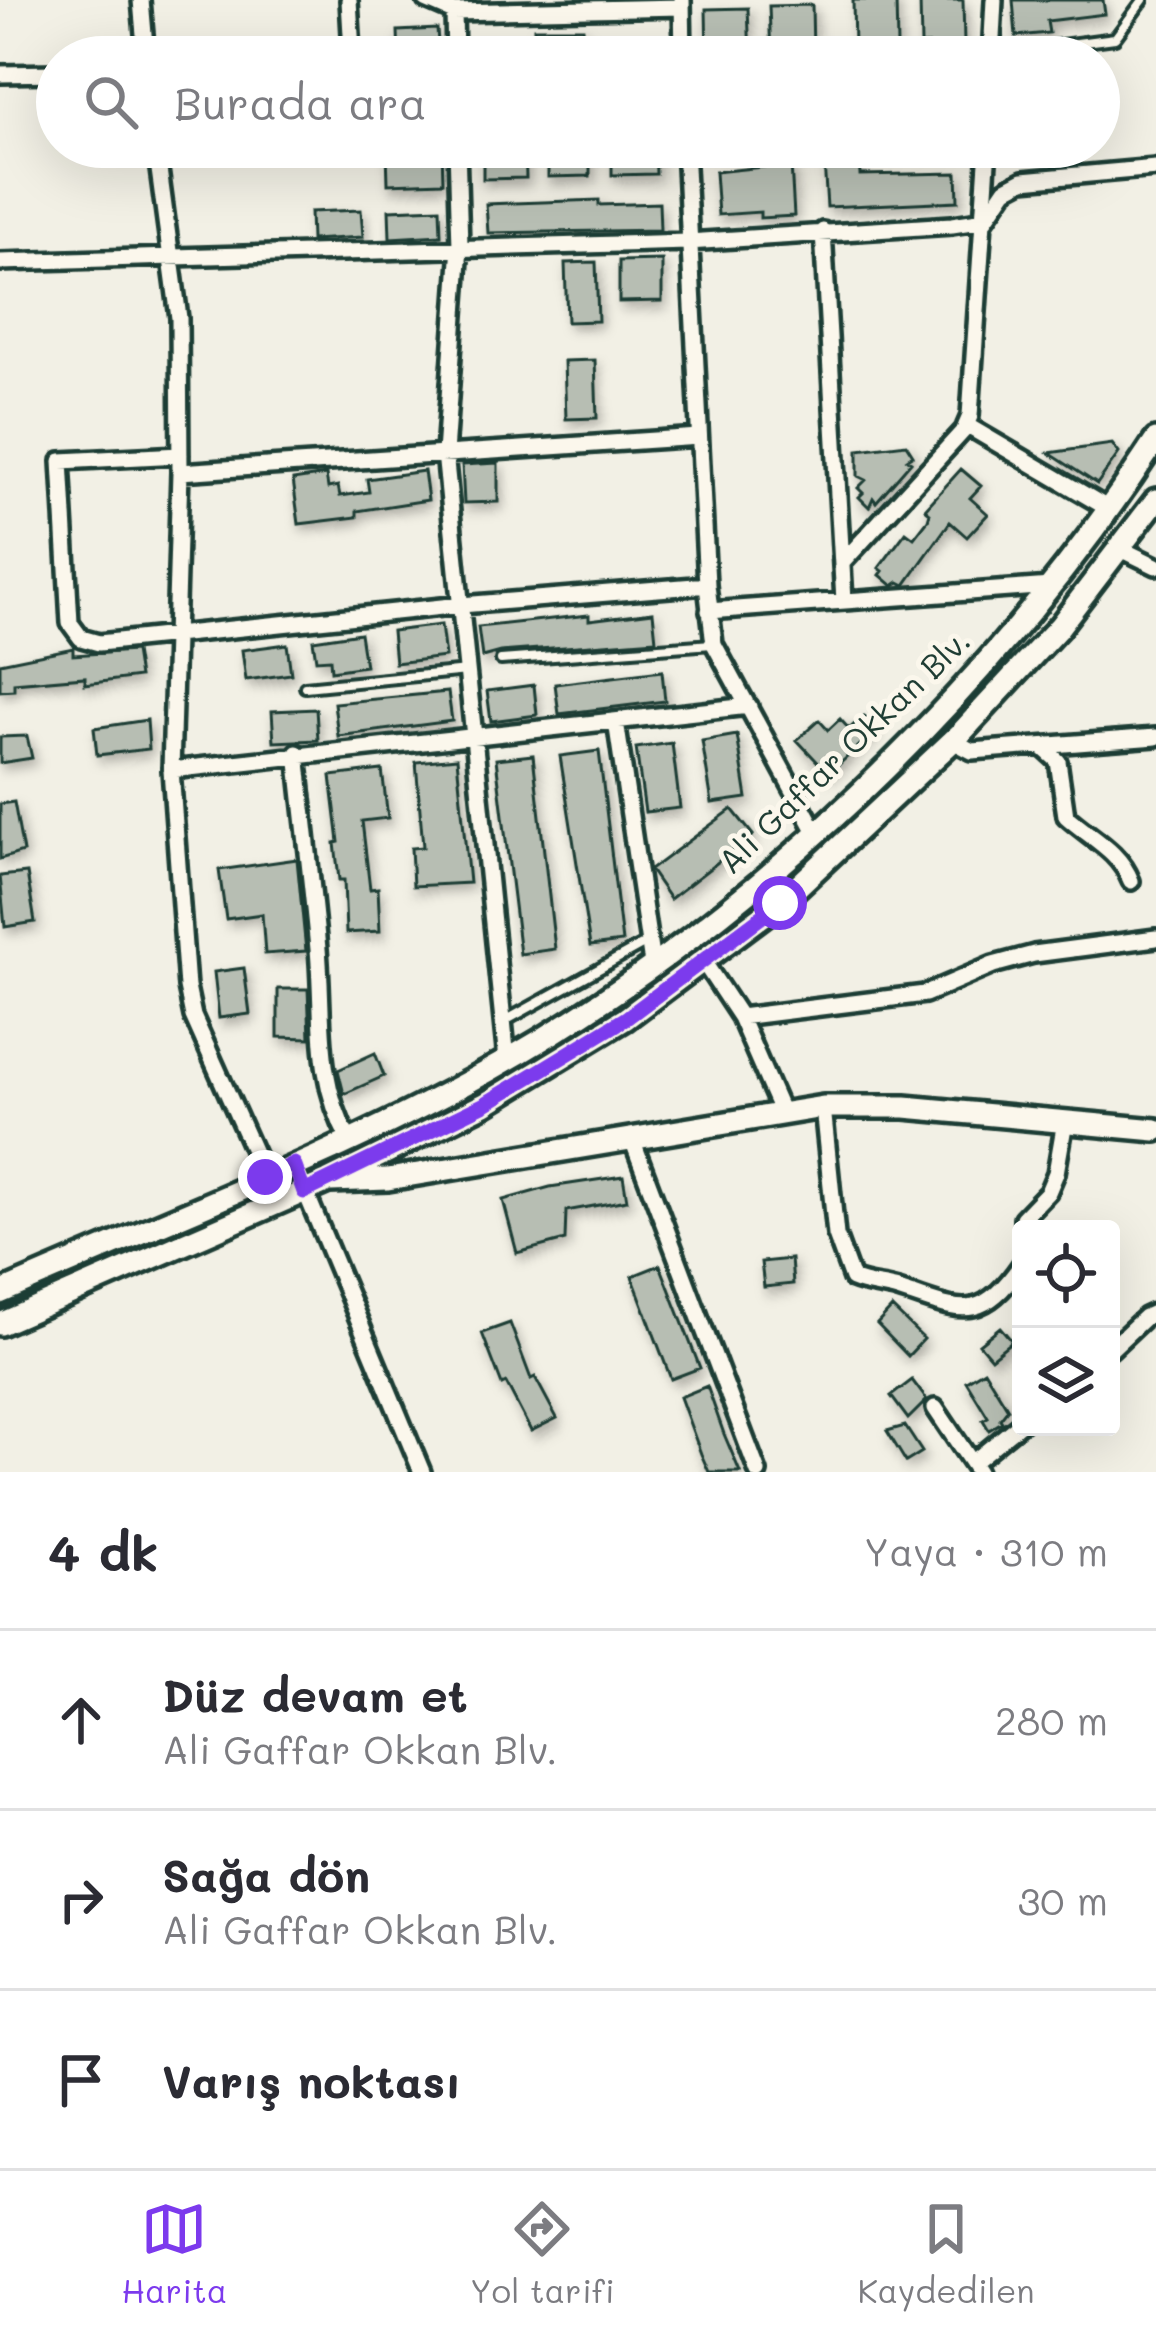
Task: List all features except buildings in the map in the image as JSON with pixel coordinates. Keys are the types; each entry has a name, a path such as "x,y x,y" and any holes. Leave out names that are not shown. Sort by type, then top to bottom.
{"main road":[{"name":"Ali Gaffar Okkan Blv.","path":"0,1293 349,1140 507,1060 585,1012 651,952 748,894 909,743 1051,586 1156,440"},
{"name":"Ali Gaffar Okkan Blv.","path":"0,1324 328,1181 485,1104 625,1019 780,903 953,741 1059,627 1156,500"},
{"path":"328,1181 388,1179 823,1107 905,1107 1156,1130"}],"street":[{"path":"141,0 144,36"},
{"path":"349,0 351,36"},
{"path":"426,0 454,12 682,4 683,36"},
{"path":"992,36 994,0"},
{"path":"454,12 455,36"},
{"path":"0,74 36,73"},
{"path":"158,168 179,318 171,770 187,987 193,1016 265,1177"},
{"path":"458,168 460,246 445,453 507,1060"},
{"path":"686,168 706,585 714,644 816,832"},
{"path":"843,562 966,425 972,405 987,168"},
{"path":"985,220 1006,189 1023,180 1156,168"},
{"path":"0,262 688,242 985,220"},
{"path":"823,231 844,601"},
{"path":"966,425 1109,509"},
{"path":"700,437 180,463 61,460 70,623 74,633 90,643 706,585"},
{"path":"1119,548 1156,566"},
{"path":"709,611 1051,586"},
{"path":"171,770 749,706"},
{"path":"616,721 651,952"},
{"path":"953,741 972,751 1156,737"},
{"path":"1041,746 1058,761 1066,816 1115,852 1132,881"},
{"path":"297,753 318,947 325,1082 331,1106 349,1140"},
{"path":"740,1017 925,994 993,965 1034,954 1156,938"},
{"path":"703,961 740,1017 781,1111"},
{"path":"823,1107 836,1235 852,1279 952,1310 969,1310 1012,1274"},
{"path":"1023,1220 1048,1192 1064,1121"},
{"path":"632,1139 758,1472"},
{"path":"294,1164 422,1472"},
{"path":"1120,1341 1156,1312"},
{"path":"934,1408 975,1467 1012,1432"}],"lane":[{"path":"1116,36 1143,0"},
{"path":"501,660 714,644"},
{"path":"305,687 469,671"},
{"path":"503,1022 651,952"}],"route":[{"path":"265,1177 294,1164 304,1192 485,1104 625,1019 780,903"}]}
